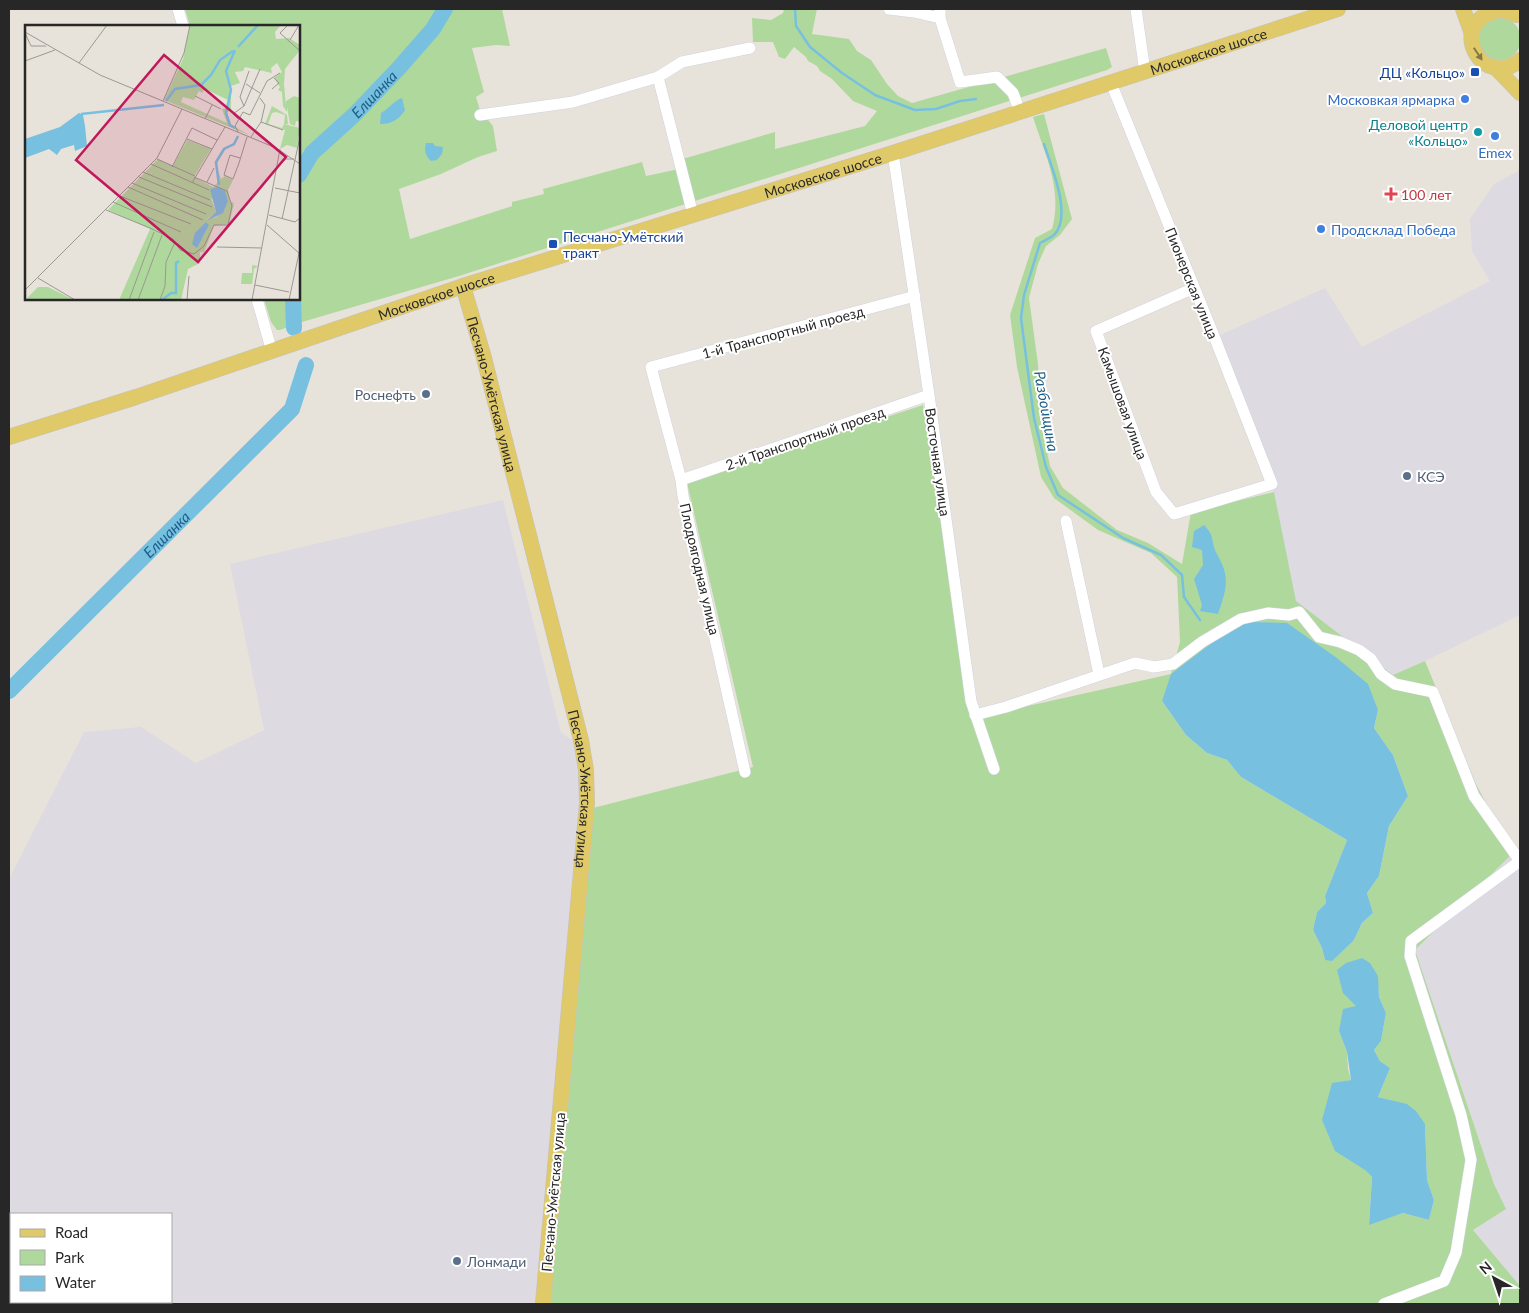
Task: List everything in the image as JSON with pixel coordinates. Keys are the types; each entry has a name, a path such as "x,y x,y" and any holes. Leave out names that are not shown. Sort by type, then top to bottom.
{"main road":[{"name":"Московское шоссе","path":"277,350 463,286 894,153 1338,9"},
{"path":"1463,9 1472,34"},
{"path":"1515,14 1493,10 1481,18 1474,28 1472,43 1476,55 1486,64 1495,67 1508,67 1520,60"},
{"path":"1495,67 1520,93"},
{"name":"Песчано-Умётская улица","path":"463,286 581,740 586,770 587,803 543,1304"},
{"path":"9,437 136,398 277,350"}],"street":[{"path":"178,9 183,25"},
{"path":"889,9 940,14 960,82 997,77 1014,93 1020,112"},
{"path":"1136,9 1145,72"},
{"path":"480,115 574,102 658,76 682,62 750,48"},
{"path":"658,76 693,215"},
{"name":"Пионерская улица","path":"1111,83 1272,484 1174,514"},
{"name":"Восточная улица","path":"894,153 971,701 994,769"},
{"name":"Камышовая улица","path":"1174,514 1156,492 1096,331 1194,288"},
{"name":"1-й Транспортный проезд","path":"651,367 914,296"},
{"path":"257,300 277,350"},
{"name":"Плодоягодная улица","path":"651,367 681,480 745,772"},
{"name":"2-й Транспортный проезд","path":"681,480 929,395"},
{"path":"1066,521 1099,674"},
{"path":"975,715 1006,707 1135,663 1154,667 1173,664 1202,642 1241,619 1268,613 1290,615 1299,612 1319,637 1340,642 1359,650 1371,659 1381,674 1394,684 1432,692 1474,796 1520,861 1411,941 1410,956 1461,1115 1471,1160 1456,1254 1444,1281 1384,1304"}],"shaded area":[{"path":"1520,170 1520,615 1393,675 1296,601 1272,484 1218,336 1325,288 1362,347 1490,281 1472,251 1470,219 1494,184"},
{"path":"503,500 561,733 574,741 580,771 581,795 536,1304 9,1304 9,879 84,732 141,727 196,763 264,730 230,564"},
{"path":"1520,848 1520,1286 1473,1230 1506,1209 1494,1184 1415,950"}],"green space":[{"path":"185,9 502,9 510,46 496,45 472,48 484,92 476,97 480,110 493,126 497,151 399,189 410,239 512,206 512,202 544,194 543,189 642,162 646,176 679,169 676,156 686,158 775,132 775,149 865,126 877,111 853,101 832,79 808,61 794,47 785,59 779,57 773,42 753,42 752,18 771,20 783,13 784,9 817,9 812,34 849,39 857,51 871,60 887,84 898,96 912,103 1106,48 1112,67 459,276 277,330 271,322 264,300 300,300 300,25 190,25"},
{"path":"1500,18 1515,24 1521,39 1515,54 1500,60 1485,54 1479,39 1485,24"},
{"path":"1044,114 1072,219 1060,235 1046,246 1038,264 1029,298 1038,364 1040,418 1050,466 1063,488 1117,530 1148,543 1182,564 1191,512 1274,492 1296,601 1393,675 1425,661 1475,782 1490,811 1517,849 1415,950 1494,1184 1506,1209 1473,1230 1520,1286 1520,1304 548,1304 593,808 753,767 687,483 923,405 973,716 1037,704 1171,674 1180,642 1177,577 1151,553 1098,530 1054,498 1041,477 1017,367 1010,315 1035,238 1052,229 1055,214 1054,186 1051,172 1033,117","holes":["1162,701 1378,710 1374,728 1393,755 1408,796 1389,826 1379,876 1367,893 1373,913 1362,923 1354,940 1325,960 1322,948 1313,930 1317,912 1326,903 1325,896 1347,840 1241,777 1227,760 1207,753 1186,735","1379,989 1379,997 1386,1013 1381,1041 1374,1050 1380,1061 1390,1068 1378,1097 1390,1100 1425,1124 1427,1180 1434,1200 1429,1220 1403,1213 1369,1224 1372,1177 1365,1170 1332,1084 1351,1080 1347,1052 1339,1031 1357,1007"]}],"water":[{"path":"402,98 405,110 398,119 380,124 381,113"},
{"path":"426,143 433,143 435,146 443,147 442,154 437,160 431,161 427,157"},
{"path":"1204,525 1211,534 1226,577 1225,589 1218,614 1200,611 1202,605 1194,579 1203,565 1202,550 1192,547 1194,531"},
{"path":"1248,622 1287,623 1337,658 1368,684 1378,710 1374,728 1393,755 1408,796 1389,826 1379,876 1367,893 1373,913 1362,923 1354,940 1332,961 1325,960 1322,948 1313,930 1317,912 1326,903 1325,896 1347,840 1241,777 1227,760 1207,753 1186,735 1162,701 1171,674 1213,642"},
{"path":"1362,958 1370,963 1378,976 1379,997 1386,1013 1381,1041 1374,1050 1380,1061 1390,1068 1378,1097 1407,1104 1416,1111 1425,1124 1427,1180 1434,1200 1429,1220 1403,1213 1369,1225 1372,1177 1365,1170 1335,1151 1322,1120 1332,1083 1351,1080 1347,1052 1339,1031 1343,1009 1356,1006 1343,993 1337,970 1346,963"}],"waterway":[{"name":"Елшанка","path":"300,173 312,153 354,115 398,69 433,29 445,9"},
{"name":"Разбойщина","path":"795,9 796,26 810,47 842,73 875,95 915,110 936,109 960,101 976,99"},
{"name":"Разбойщина","path":"1044,144 1059,191 1061,216 1059,227 1054,235 1040,243 1024,295 1021,318 1034,418 1046,467 1058,495 1123,538 1161,555 1182,575 1184,597 1200,620"},
{"name":"Елшанка","path":"293,300 294,328"},
{"name":"Елшанка","path":"9,691 292,409 306,365"}],"place":[{"name":"ДЦ «Кольцо»","path":"1475,72"},
{"name":"Московкая ярмарка","path":"1465,99"},
{"name":"Деловой центр «Кольцо»","path":"1478,132"},
{"name":"Emex","path":"1495,136"},
{"name":"100 лет","path":"1391,194"},
{"name":"Продсклад Победа","path":"1321,229"},
{"name":"Песчано-Умётский тракт","path":"553,244"},
{"name":"Роснефть","path":"426,394"},
{"name":"КСЭ","path":"1407,476"},
{"name":"Лонмади","path":"457,1261"}]}
